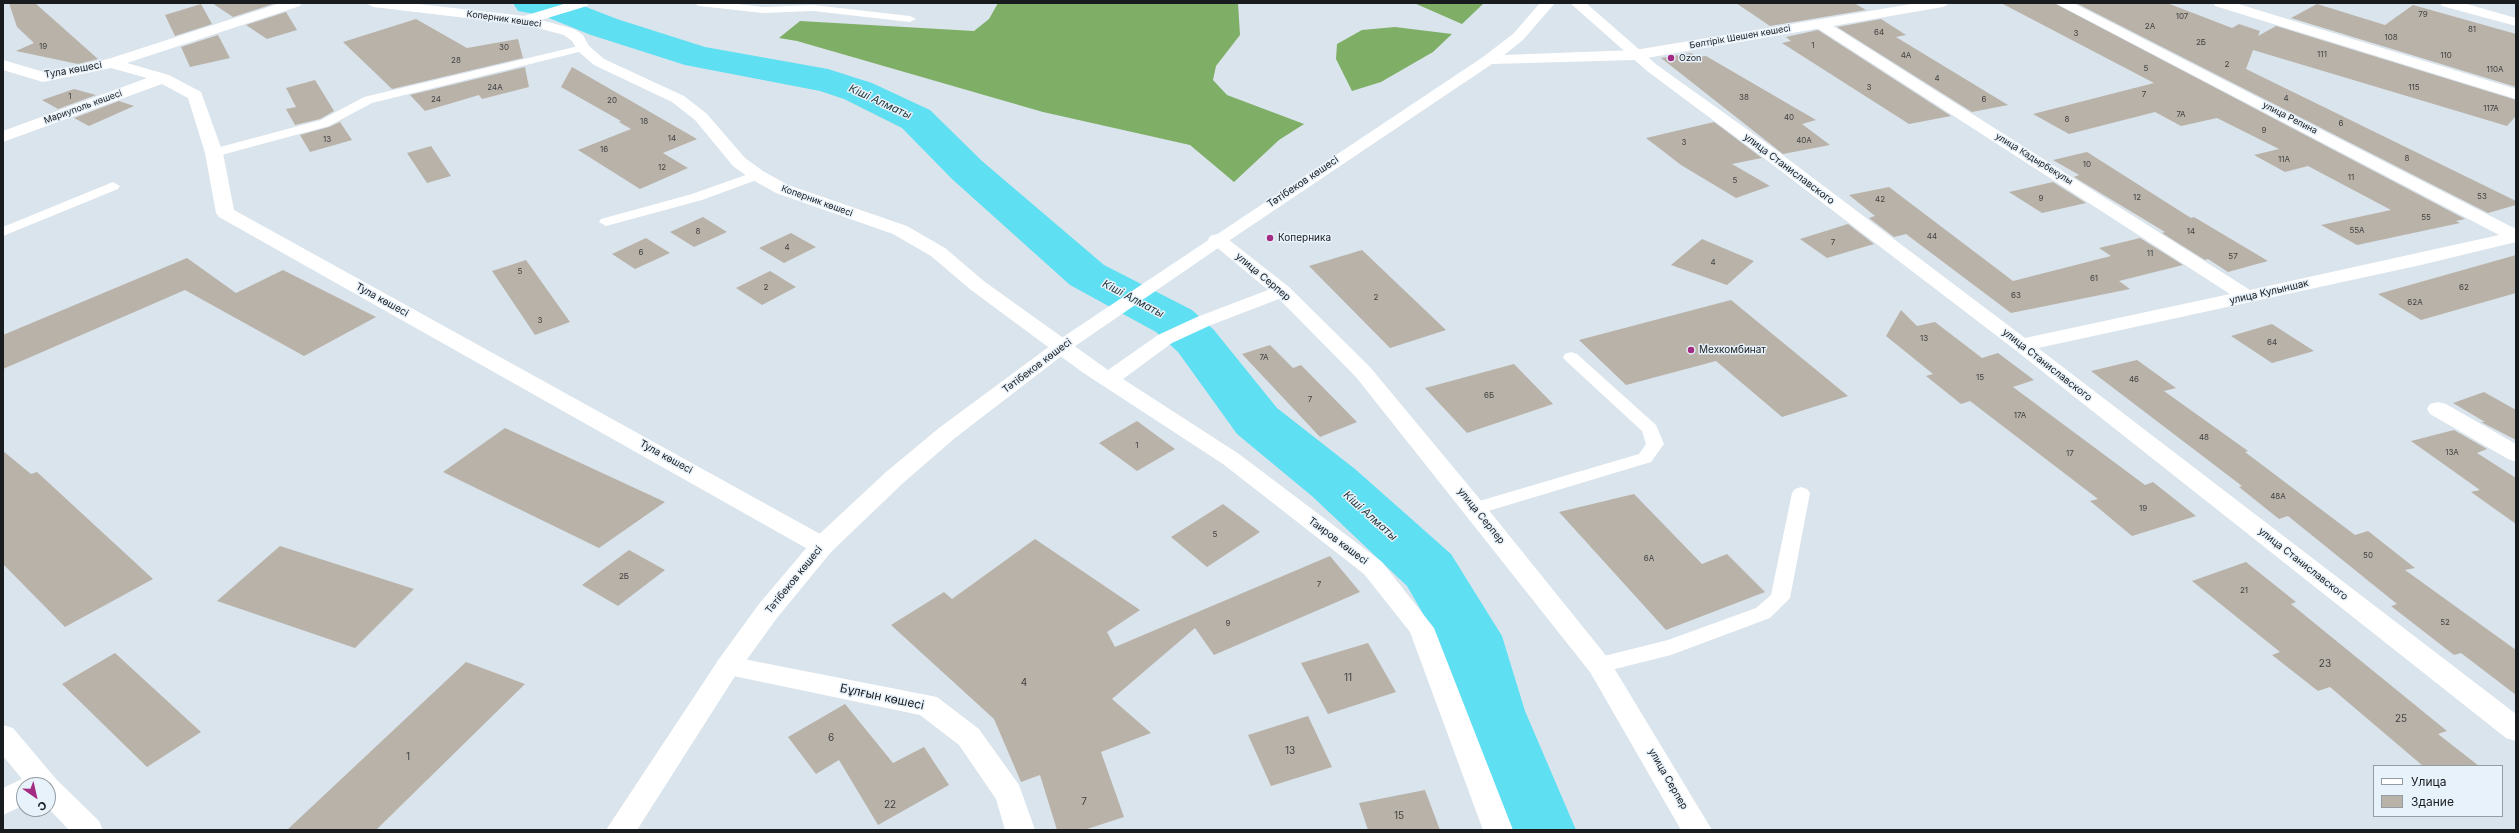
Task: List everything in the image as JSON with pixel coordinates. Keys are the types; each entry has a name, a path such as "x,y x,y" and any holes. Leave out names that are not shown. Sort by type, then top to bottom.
{"street":[{"path":"111,63 295,3"},
{"name":"Коперник көшесі","path":"373,3 526,20 569,32 578,38 583,48 599,62 678,99 701,118 739,162 757,175 782,189 900,230 938,252 978,286 1061,347"},
{"path":"526,20 582,3"},
{"name":"Тәтібеков көшесі","path":"621,830 728,666 768,612 822,546 894,478 947,434 1061,347 1217,240 1488,60 1518,37 1548,3"},
{"name":"улица Станиславского","path":"1577,3 1635,55 2021,345 2516,730"},
{"name":"Бөлтірік Шешен көшесі","path":"1488,60 1635,55 1943,3"},
{"name":"улица Репина","path":"2062,3 2516,236"},
{"path":"2220,3 2516,94"},
{"path":"2447,3 2516,22"},
{"name":"улица Кадырбекулы","path":"1819,23 2248,297"},
{"name":"Тула көшесі","path":"3,65 43,76 111,63 163,78 195,95 214,153 224,213 822,546"},
{"name":"Мариуполь көшесі","path":"3,137 163,78"},
{"name":"улица Кулыншак","path":"2021,345 2421,260 2516,236"},
{"name":"улица Серпер","path":"1217,240 1282,291 1364,372 1476,509 1599,665 1697,830"},
{"path":"1109,379 1165,339 1204,321 1282,291"},
{"name":"Таиров көшесі","path":"1061,347 1231,459 1373,568 1421,628 1498,830"},
{"path":"2438,409 2516,454"},
{"name":"Бұлғын көшесі","path":"728,666 927,705 969,737 1009,794 1020,830"},
{"path":"3,736 32,777"},
{"path":"3,802 16,797"},
{"path":"56,802 88,830"}],"lane":[{"path":"699,3 763,10 813,8 910,19"},
{"path":"214,153 325,123 355,105 368,100 583,48"},
{"path":"606,222 697,197 757,175"},
{"path":"3,232 112,186"},
{"path":"1476,509 1645,458 1655,444 1650,429 1571,357"},
{"path":"1599,665 1672,647 1763,614 1780,598 1801,493"}],"green space":[{"path":"998,3 1238,3 1240,35 1216,66 1213,80 1227,95 1304,124 1279,140 1234,182 1190,145 1043,112 797,41 779,38 800,21 974,31 989,19"},
{"path":"1414,3 1484,3 1462,24"},
{"path":"1395,27 1452,34 1433,52 1381,82 1352,91 1336,59 1337,44 1362,30"}],"building":[{"path":"9,3 35,3 98,59 78,64 16,51 34,43 17,27"},
{"path":"212,3 276,3 233,17"},
{"path":"1736,3 1854,3 1866,10 1770,26"},
{"path":"2001,3 2054,3 2465,219 2456,221 2460,223 2357,245 2321,225 2391,210 2308,166 2285,172 2254,155 2279,149 2217,118 2181,126 2155,112 2069,134 2033,114 2154,83"},
{"path":"2076,3 2167,3 2232,28 2239,24 2260,31 2258,36 2276,26 2516,100 2516,116 2507,126 2253,50 2246,69 2516,201 2516,205 2488,213"},
{"path":"201,4 212,24 175,36 165,15"},
{"path":"2317,4 2385,25 2413,5 2516,34 2516,87 2291,18"},
{"path":"286,12 297,30 267,39 246,25"},
{"path":"416,19 467,48 518,39 523,58 392,89 343,42"},
{"path":"1881,19 1906,35 1896,37 2008,105 1972,112 1837,27"},
{"path":"1818,30 1951,116 1909,124 1782,43 1791,41 1786,37"},
{"path":"218,35 230,58 190,67 181,47"},
{"path":"1691,53 1697,57 1706,56 1816,120 1802,124 1830,145 1783,154 1661,58"},
{"path":"525,67 529,87 482,99 479,95 425,111 410,95"},
{"path":"572,67 697,139 663,153 688,168 640,189 578,150 631,129 619,122 621,121 561,87"},
{"path":"315,80 334,111 320,119 295,125 286,109 296,107 286,88"},
{"path":"74,89 96,95 58,109 42,100"},
{"path":"119,101 134,106 89,126 74,118"},
{"path":"340,122 352,140 310,152 300,135 329,127"},
{"path":"1714,122 1762,158 1732,164 1770,186 1736,198 1681,165 1646,138"},
{"path":"431,146 451,176 427,183 407,153"},
{"path":"2087,152 2191,218 2194,217 2268,261 2228,272 2208,259 2205,260 2162,233 2165,232 2074,177 2079,175 2053,160"},
{"path":"2053,182 2086,203 2042,213 2009,192"},
{"path":"1889,187 2013,281 2111,256 2099,248 2140,238 2183,265 2119,281 2130,289 2011,313 1906,234 1894,237 1869,218 1875,216 1849,195"},
{"path":"703,217 727,232 694,247 670,232"},
{"path":"1848,224 1874,244 1827,258 1800,239"},
{"path":"791,233 816,247 784,263 759,248"},
{"path":"646,238 670,253 635,269 612,254"},
{"path":"1702,239 1754,261 1727,285 1671,265"},
{"path":"1362,250 1446,330 1390,348 1309,266"},
{"path":"2516,255 2516,293 2421,320 2378,294"},
{"path":"187,258 236,293 283,270 376,317 304,356 185,290 3,369 3,335"},
{"path":"526,260 570,322 535,335 492,271"},
{"path":"770,271 796,287 762,305 736,288"},
{"name":"Мехкомбинат","path":"1731,300 1848,396 1782,417 1716,361 1626,385 1579,340"},
{"path":"1901,310 1917,326 1935,322 1982,358 1998,353 2034,380 2013,387 2145,485 2153,482 2196,516 2132,536 2090,501 2098,499 1970,401 1961,404 1926,376 1933,374 1886,336"},
{"path":"2272,324 2314,351 2272,363 2231,336"},
{"path":"1270,345 1293,368 1301,365 1357,422 1320,437 1242,354"},
{"path":"2137,360 2176,388 2164,391 2248,451 2245,452 2355,535 2368,531 2415,568 2405,570 2516,650 2516,695 2461,653 2454,655 2391,606 2397,604 2288,516 2279,519 2239,487 2242,486 2091,371"},
{"path":"1514,364 1553,404 1467,433 1425,388"},
{"path":"2484,392 2516,410 2516,440 2481,422 2485,422 2453,403"},
{"path":"1137,421 1175,449 1137,471 1099,443"},
{"path":"505,428 665,502 599,548 443,472"},
{"path":"2454,430 2487,449 2477,453 2516,478 2516,524 2471,492 2480,490 2411,441"},
{"path":"3,451 31,474 37,472 153,579 65,627 3,564"},
{"path":"1634,494 1702,564 1727,554 1765,592 1666,630 1559,512"},
{"path":"1223,504 1260,532 1207,567 1171,537"},
{"path":"1035,539 1140,610 1107,632 1115,647 1330,556 1360,592 1214,655 1195,628 1112,699 1151,733 1101,752 1124,817 1084,830 1057,830 1040,775 1021,782 994,719 891,625 944,592 952,599"},
{"path":"280,546 414,589 355,648 217,601"},
{"path":"629,550 665,570 618,606 582,585"},
{"path":"2246,562 2296,602 2291,604 2447,731 2438,734 2478,765 2422,765 2330,687 2318,691 2272,655 2280,652 2192,581"},
{"path":"1368,643 1396,692 1328,714 1301,663"},
{"path":"115,653 201,732 147,767 62,684"},
{"path":"466,662 525,684 376,830 287,830"},
{"path":"845,704 893,763 924,747 949,785 878,825 839,760 816,774 788,737"},
{"path":"1308,716 1332,767 1271,786 1248,735"},
{"path":"1425,790 1440,830 1368,830 1359,803"}],"waterway":[{"name":"Кіші Алматы","path":"531,3 552,6 604,27 698,57 828,81 858,91 916,119 967,170 1087,275 1174,321 1196,341 1257,421 1334,483 1429,570 1469,636 1491,711 1539,830"}],"place":[{"name":"Ozon","path":"1671,58"},
{"name":"Коперника","path":"1270,238"},
{"name":"Мехкомбинат","path":"1691,350"}]}
